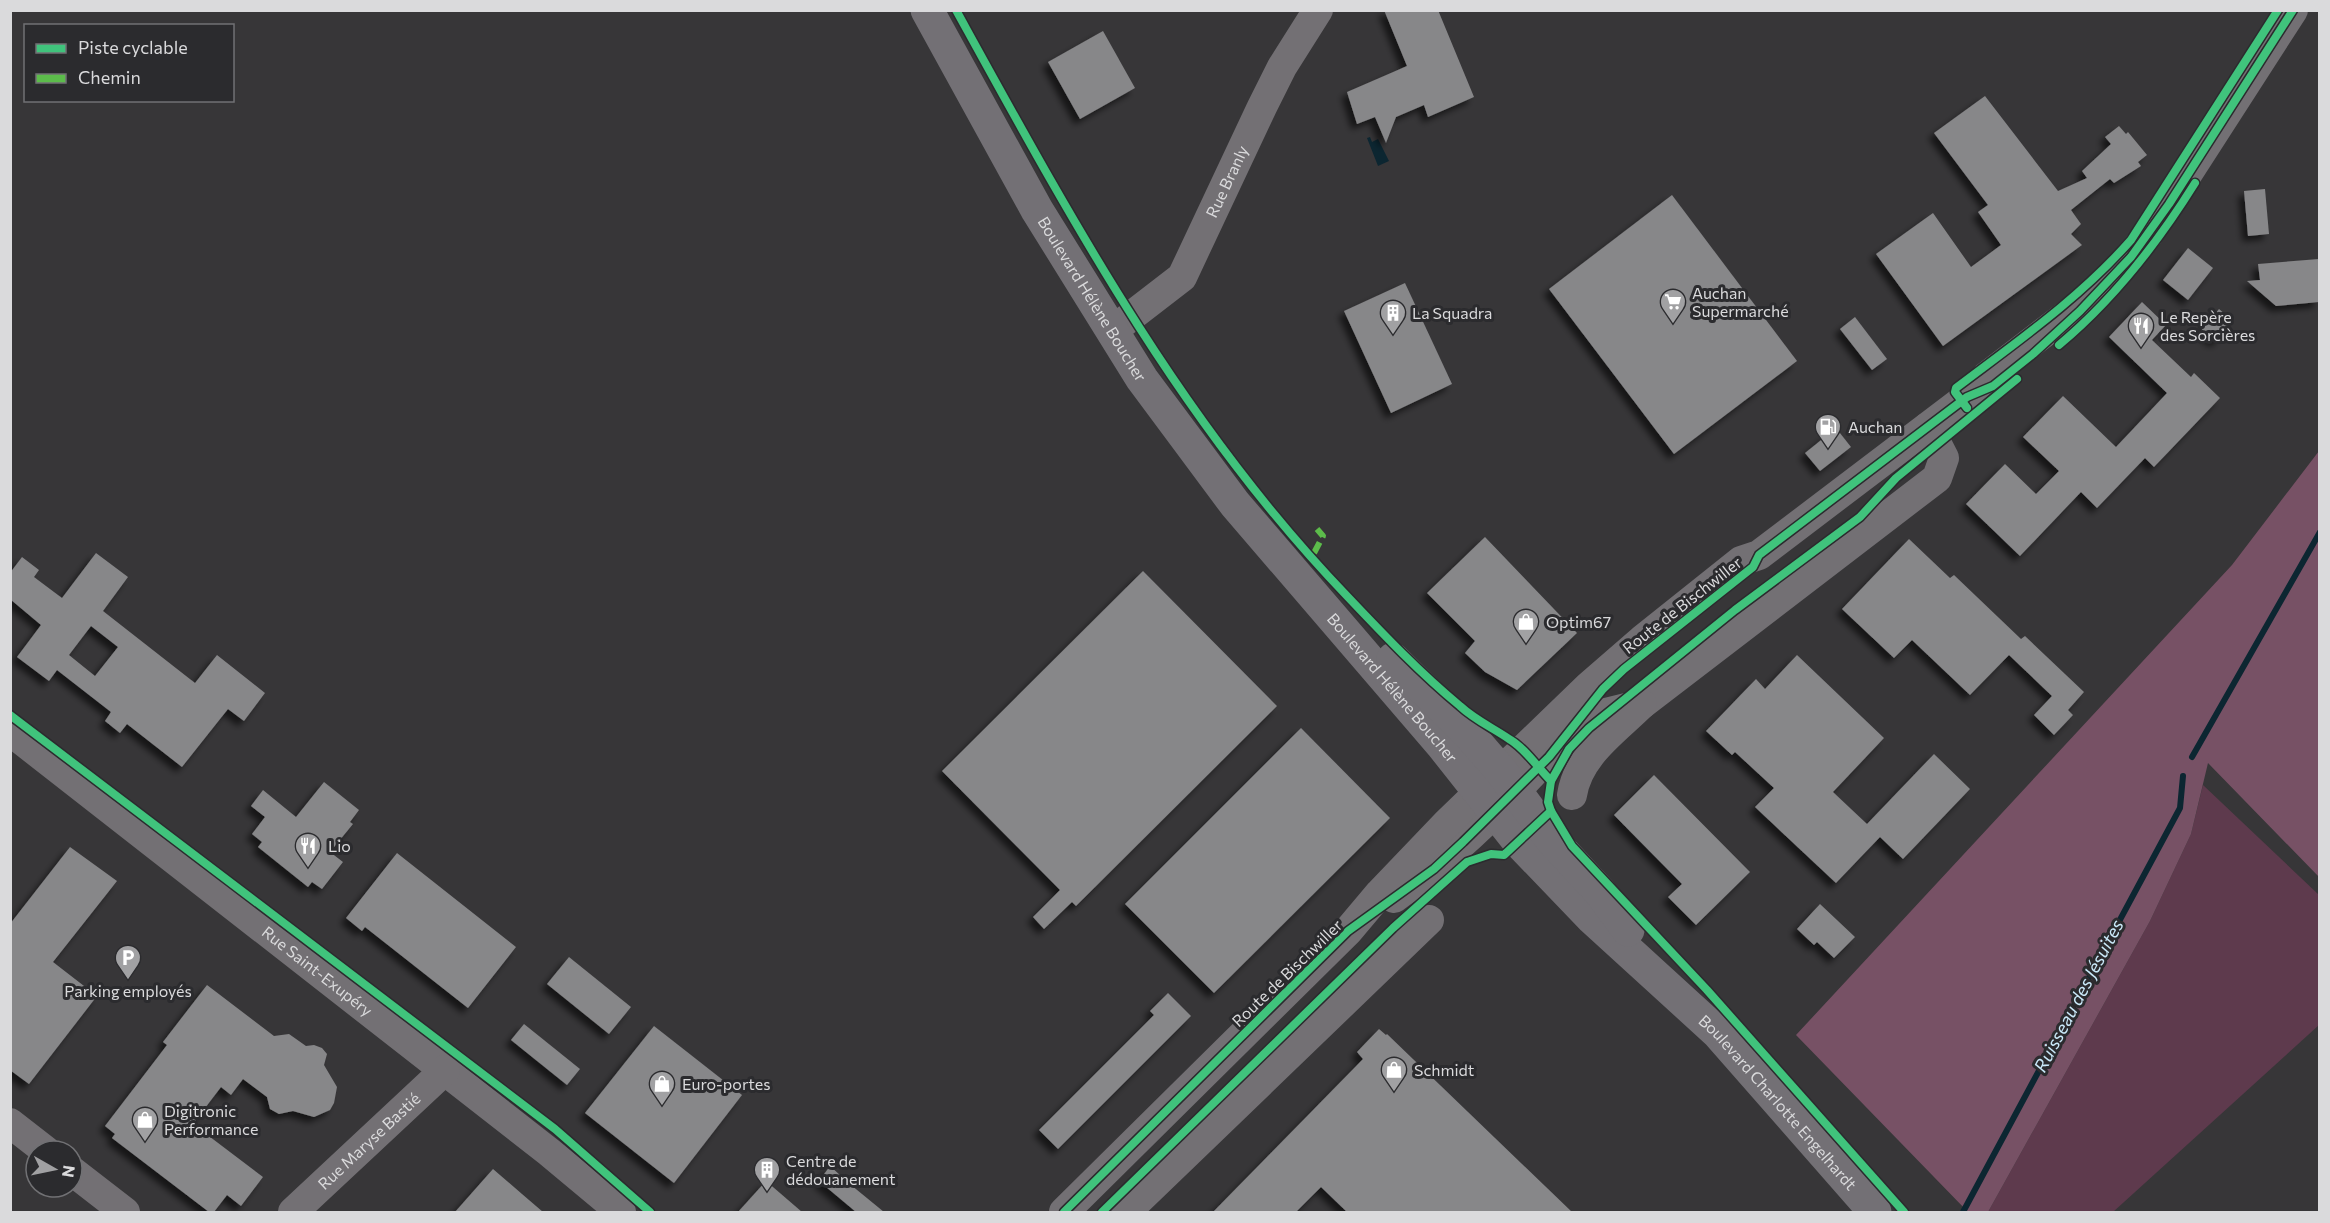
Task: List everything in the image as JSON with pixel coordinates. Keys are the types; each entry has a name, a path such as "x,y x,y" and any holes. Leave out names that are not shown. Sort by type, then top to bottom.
{"main road":[{"name":"Boulevard Hélène Boucher","path":"927,10 1037,210 1142,379 1234,504 1288,568 1497,791"},
{"name":"Boulevard Charlotte Engelhardt","path":"1497,791 1550,838 1600,892 1652,967 1677,996 1718,1033 1875,1212"}],"street":[{"name":"Rue Branly","path":"1112,331 1182,277 1277,77 1318,10"},
{"name":"Route de Bischwiller","path":"1348,931 1434,869 1497,791 1642,640 1741,561 1759,555 1967,397 1993,386 2080,311 2116,273 2169,204 2293,10"},
{"path":"1572,795 1574,780 1583,762 1642,704 1937,478 1944,458 1928,427"},
{"name":"Route de Bischwiller","path":"1064,1212 1348,931 1380,893 1497,791 1549,757 1577,720 1624,669 1752,567 1759,555"},
{"path":"1577,720 1642,704"},
{"name":"Rue Saint-Exupéry","path":"10,731 445,1070 621,1212"},
{"path":"1376,969 1413,884"},
{"path":"1126,1212 1429,920"},
{"name":"Rue Maryse Bastié","path":"293,1212 445,1070"},
{"path":"10,1123 31,1139"},
{"path":"84,1180 125,1212"}],"shaded area":[{"path":"2319,451 2319,877 2208,763 2191,834 2150,921 1988,1212 1968,1212 1796,1035 2232,565"},
{"path":"2203,785 2319,895 2319,1025 2113,1212 1988,1212 2150,921 2191,834"}],"water":[{"path":"1370,137 1372,142 1378,139 1389,161 1378,166 1367,138"}],"building":[{"path":"1384,10 1438,10 1474,97 1428,117 1424,105 1396,117 1386,143 1375,117 1357,124 1347,92 1407,66"},
{"path":"1103,31 1135,88 1080,119 1048,62"},
{"path":"1985,96 2058,191 2087,178 2082,171 2111,144 2105,137 2119,126 2126,134 2128,132 2147,155 2138,162 2141,166 2114,183 2110,179 2071,210 2081,224 2071,234 2082,245 1943,346 1876,254 1933,213 1971,267 2001,245 1978,212 1988,205 1934,133"},
{"path":"2265,189 2269,234 2248,236 2244,191"},
{"name":"Auchan Supermarché","path":"1672,195 1797,361 1674,454 1549,289"},
{"path":"2188,248 2213,268 2188,300 2163,280"},
{"path":"2319,259 2319,302 2276,306 2247,281 2260,280 2258,264"},
{"name":"La Squadra","path":"1405,283 1452,384 1391,413 1344,311"},
{"path":"2142,302 2166,325 2152,340 2191,377 2194,373 2220,398 2154,467 2145,458 2097,508 2081,492 2020,556 1966,504 2005,464 2036,494 2059,471 2023,437 2063,396 2116,447 2167,393 2109,337"},
{"path":"2219,309 2233,321 2216,342 2201,331"},
{"path":"1855,317 1887,359 1872,370 1840,329"},
{"name":"Auchan","path":"1836,428 1851,447 1820,471 1805,453"},
{"path":"1485,537 1577,633 1517,690 1485,672 1465,653 1475,641 1427,593"},
{"path":"1909,539 1950,578 1954,575 2021,639 2025,636 2084,692 2068,710 2073,715 2054,735 2034,715 2052,696 2009,655 1970,695 1912,640 1894,658 1842,609"},
{"path":"96,553 128,577 103,611 195,683 217,655 265,693 244,721 228,709 182,767 127,724 120,733 105,721 111,712 57,670 49,681 17,657 41,625 10,599 10,573 22,557 39,570 34,577 62,598","holes":["91,626 118,647 95,676 69,655"]},
{"path":"1143,571 1277,706 1076,906 1072,902 1044,929 1033,917 1060,890 942,771"},
{"path":"1797,655 1884,738 1833,792 1867,824 1934,754 1970,789 1903,859 1880,837 1836,883 1755,807 1774,788 1735,752 1732,755 1706,731 1756,679 1765,689"},
{"path":"1301,728 1390,818 1214,993 1125,904"},
{"path":"1654,775 1750,872 1696,925 1668,897 1682,884 1614,815"},
{"path":"324,782 359,810 350,822 353,824 330,852 343,862 322,889 312,882 308,887 258,847 262,842 252,834 265,817 251,806 263,790 296,817"},
{"path":"70,847 117,881 53,962 97,996 29,1084 10,1070 10,924"},
{"path":"397,853 516,947 468,1008 365,927 362,931 346,918"},
{"path":"1820,904 1855,937 1834,958 1817,942 1814,945 1797,929"},
{"path":"569,957 631,1007 609,1034 547,984"},
{"path":"207,985 274,1036 289,1034 306,1046 314,1045 322,1048 327,1054 324,1065 337,1087 330,1110 314,1117 293,1111 279,1114 270,1109 267,1097 243,1079 231,1095 221,1087 193,1124 263,1177 241,1206 227,1195 214,1212 209,1212 112,1138 115,1134 105,1126 167,1045 163,1042"},
{"path":"1168,993 1191,1016 1058,1149 1039,1130 1154,1015 1150,1011"},
{"path":"524,1024 580,1069 567,1085 511,1040"},
{"path":"654,1026 742,1095 674,1183 585,1113"},
{"path":"1379,1029 1387,1034 1572,1212 1347,1212 1321,1187 1296,1212 1213,1212 1363,1059 1357,1052"},
{"path":"830,1166 884,1212 856,1212 819,1181"},
{"path":"493,1169 522,1194 543,1212 455,1212"},
{"name":"Centre de dédouanement","path":"766,1181 802,1212 738,1212"}],"waterway":[{"name":"Ruisseau des Jésuites","path":"2192,757 2320,532"},
{"name":"Ruisseau des Jésuites","path":"1963,1212 2180,808 2183,776"}],"marked path":[{"path":"1314,553 1323,536 1317,529"}],"cycle path":[{"path":"956,10 1086,241 1181,390 1232,461 1288,530 1402,653 1466,711 1515,743 1531,758 1551,781 1548,802 1572,846 1707,990 1904,1212"},
{"path":"1967,408 1955,392 1956,388 2070,300 2131,240 2278,10"},
{"path":"1064,1212 1348,931 1434,869 1463,842 1549,757 1603,689 1624,669 1753,567 1759,555 1967,397 1993,386 2033,354 2080,311 2131,257 2169,204 2293,10"},
{"path":"2059,345 2098,309 2133,270 2195,183"},
{"path":"1551,781 1569,749 1589,728 1735,610 1860,517 1896,478 2017,379"},
{"path":"10,715 555,1129 650,1212"},
{"path":"1102,1212 1393,928 1467,862 1491,854 1504,855 1551,811"}],"place":[{"name":"Auchan Supermarché","path":"1673,325"},
{"name":"La Squadra","path":"1393,336"},
{"name":"Le Repère des Sorcières","path":"2141,349"},
{"name":"Auchan","path":"1828,450"},
{"name":"Optim67","path":"1526,645"},
{"name":"Lio","path":"308,869"},
{"name":"Parking employés","path":"128,981"},
{"name":"Schmidt","path":"1394,1093"},
{"name":"Euro-portes","path":"662,1107"},
{"name":"Digitronic Performance","path":"145,1143"},
{"name":"Centre de dédouanement","path":"767,1193"}]}
